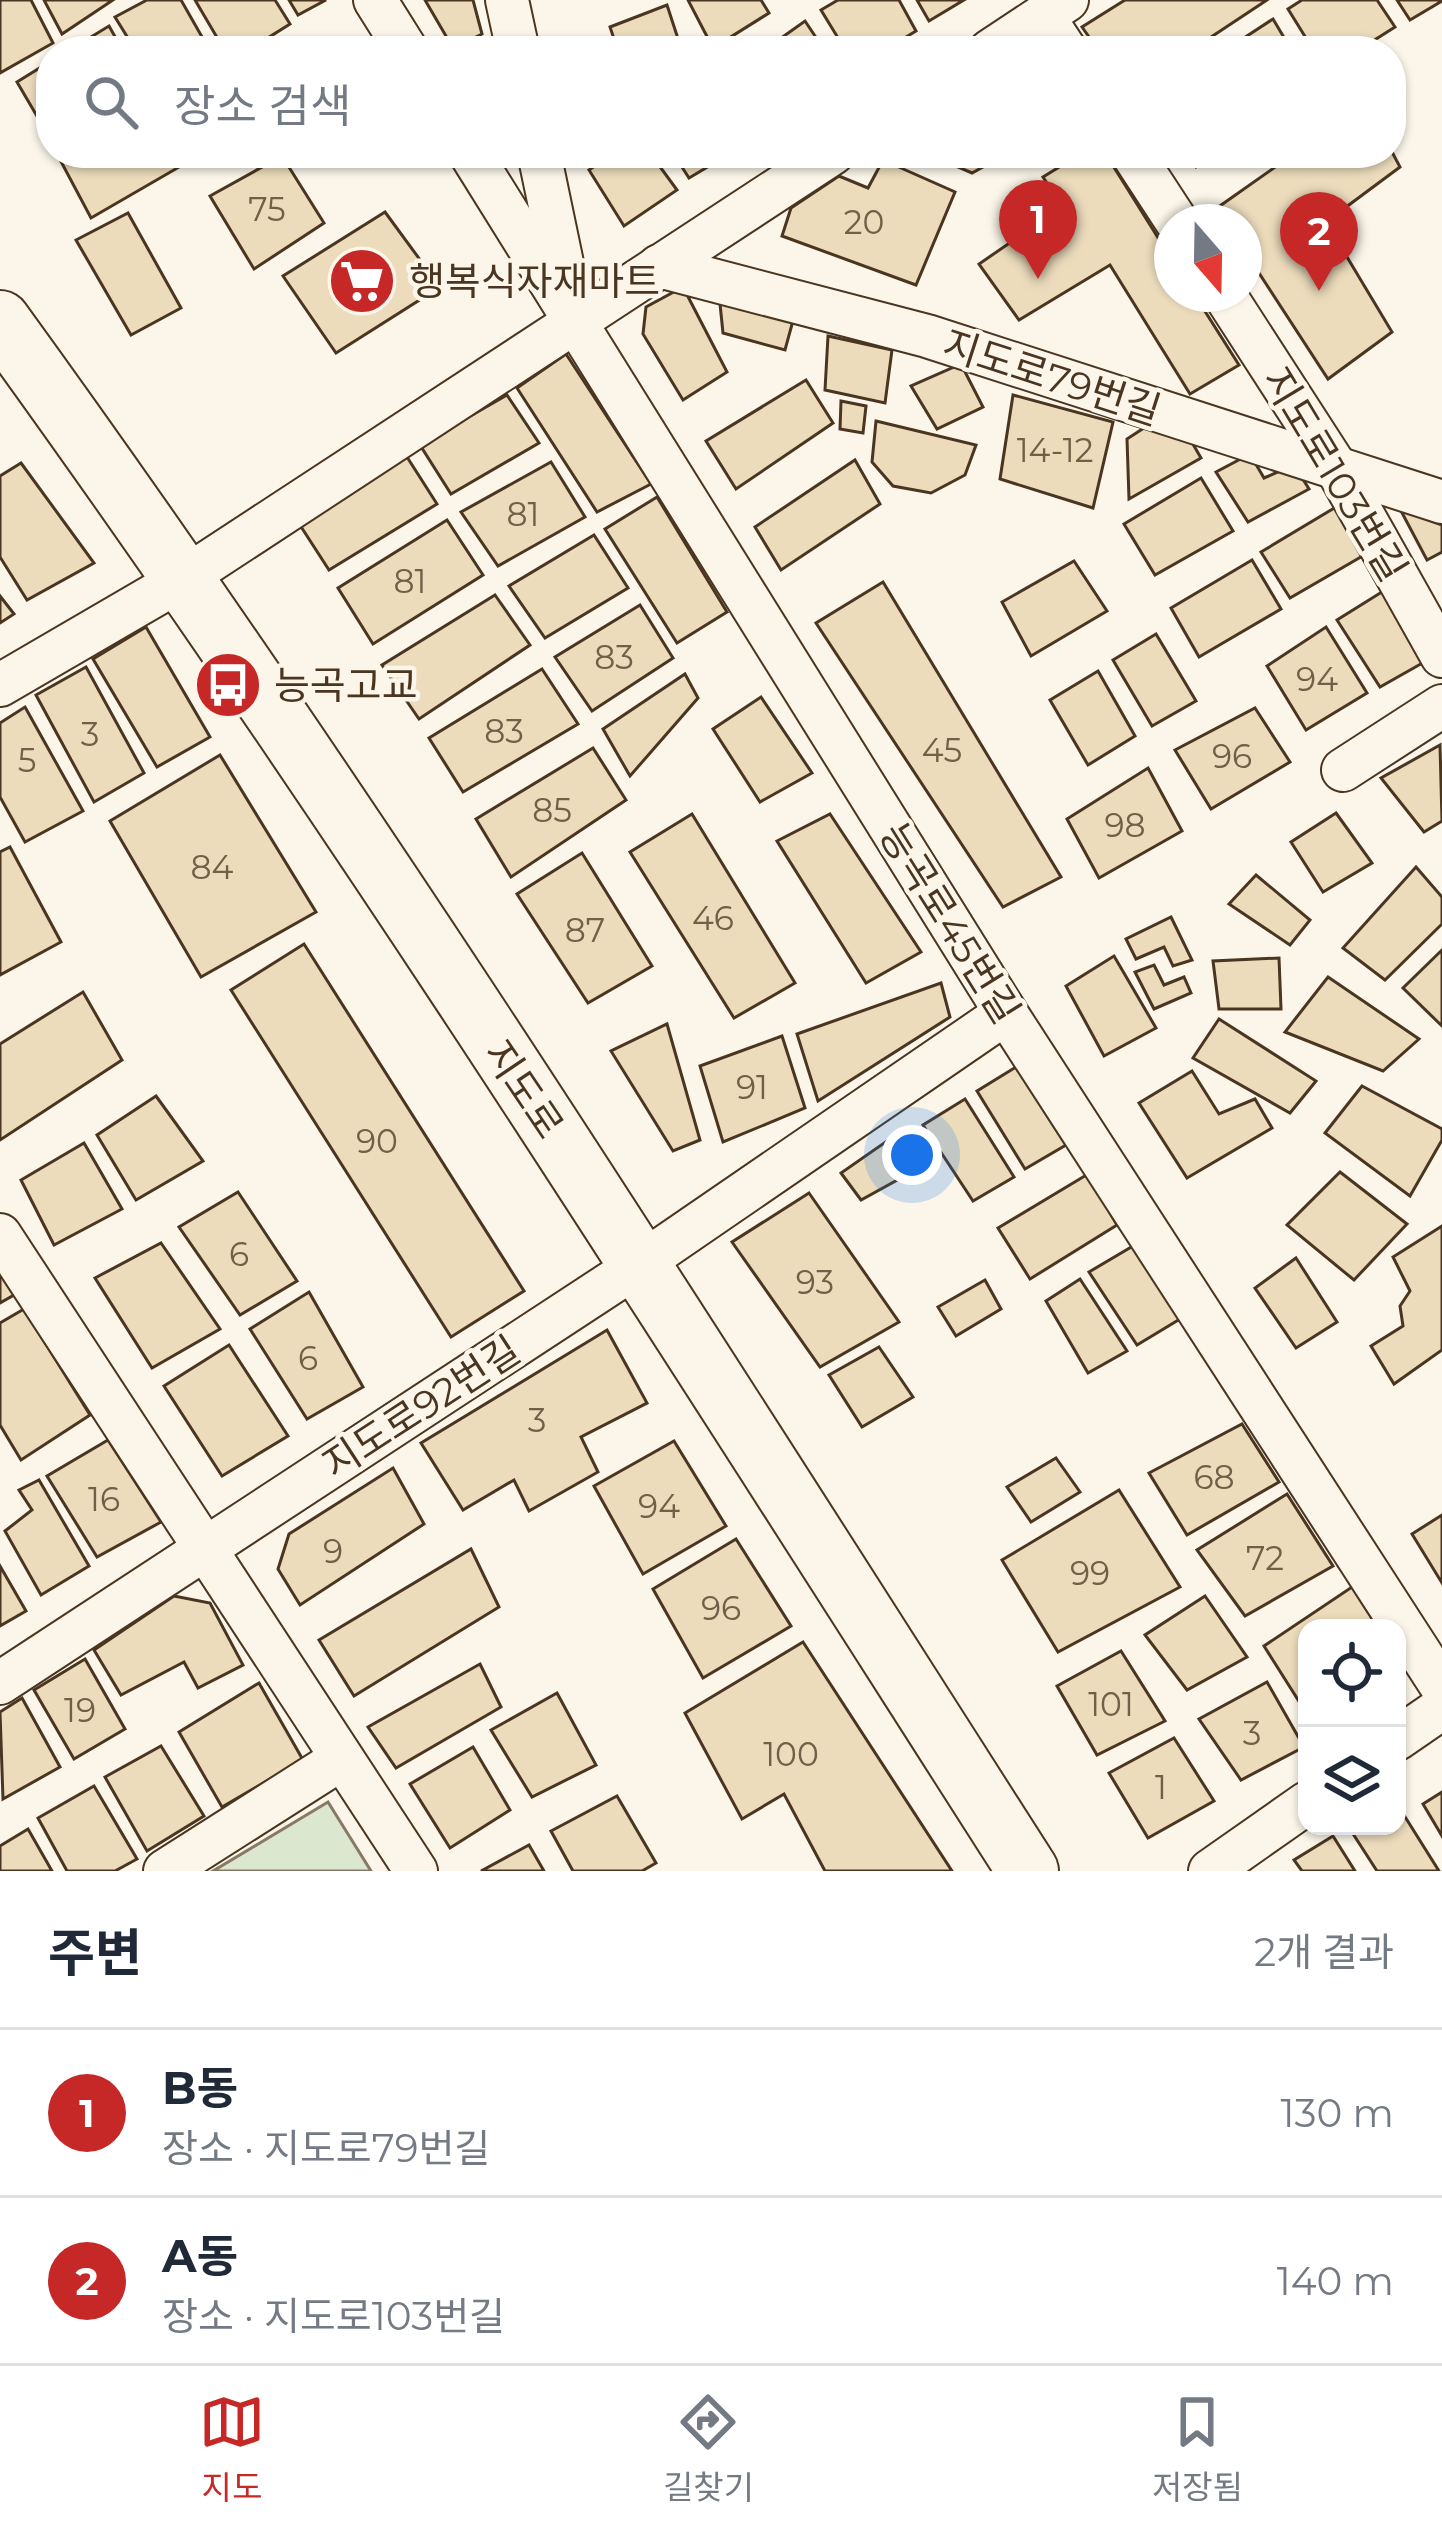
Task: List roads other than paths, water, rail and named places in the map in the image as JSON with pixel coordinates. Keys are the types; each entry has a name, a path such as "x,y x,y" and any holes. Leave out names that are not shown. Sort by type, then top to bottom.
{"main road":[{"name":"지도로","path":"0,321 184,578 640,1264 1028,1871"}],"street":[{"path":"375,0 398,36"},
{"path":"507,0 515,36"},
{"path":"1026,36 1059,22"},
{"name":"능곡로45번길","path":"479,168 1006,1012 1442,1687"},
{"path":"542,168 575,322"},
{"path":"0,685 184,578 810,168"},
{"path":"1142,168 1165,204"},
{"name":"지도로79번길","path":"659,266 927,336 1442,502"},
{"name":"지도로103번길","path":"1236,312 1337,469 1442,656"},
{"path":"1343,770 1442,706"},
{"name":"지도로92번길","path":"0,1683 640,1264 1006,1012"},
{"path":"0,1235 416,1871"},
{"path":"1406,1733 1442,1708"},
{"path":"165,1871 341,1759"},
{"path":"1210,1871 1298,1809"}],"place":[{"name":"B동","path":"1038,279"},
{"name":"행복식자재마트","path":"362,281"},
{"name":"A동","path":"1319,291"},
{"name":"능곡고교","path":"228,685"}]}
